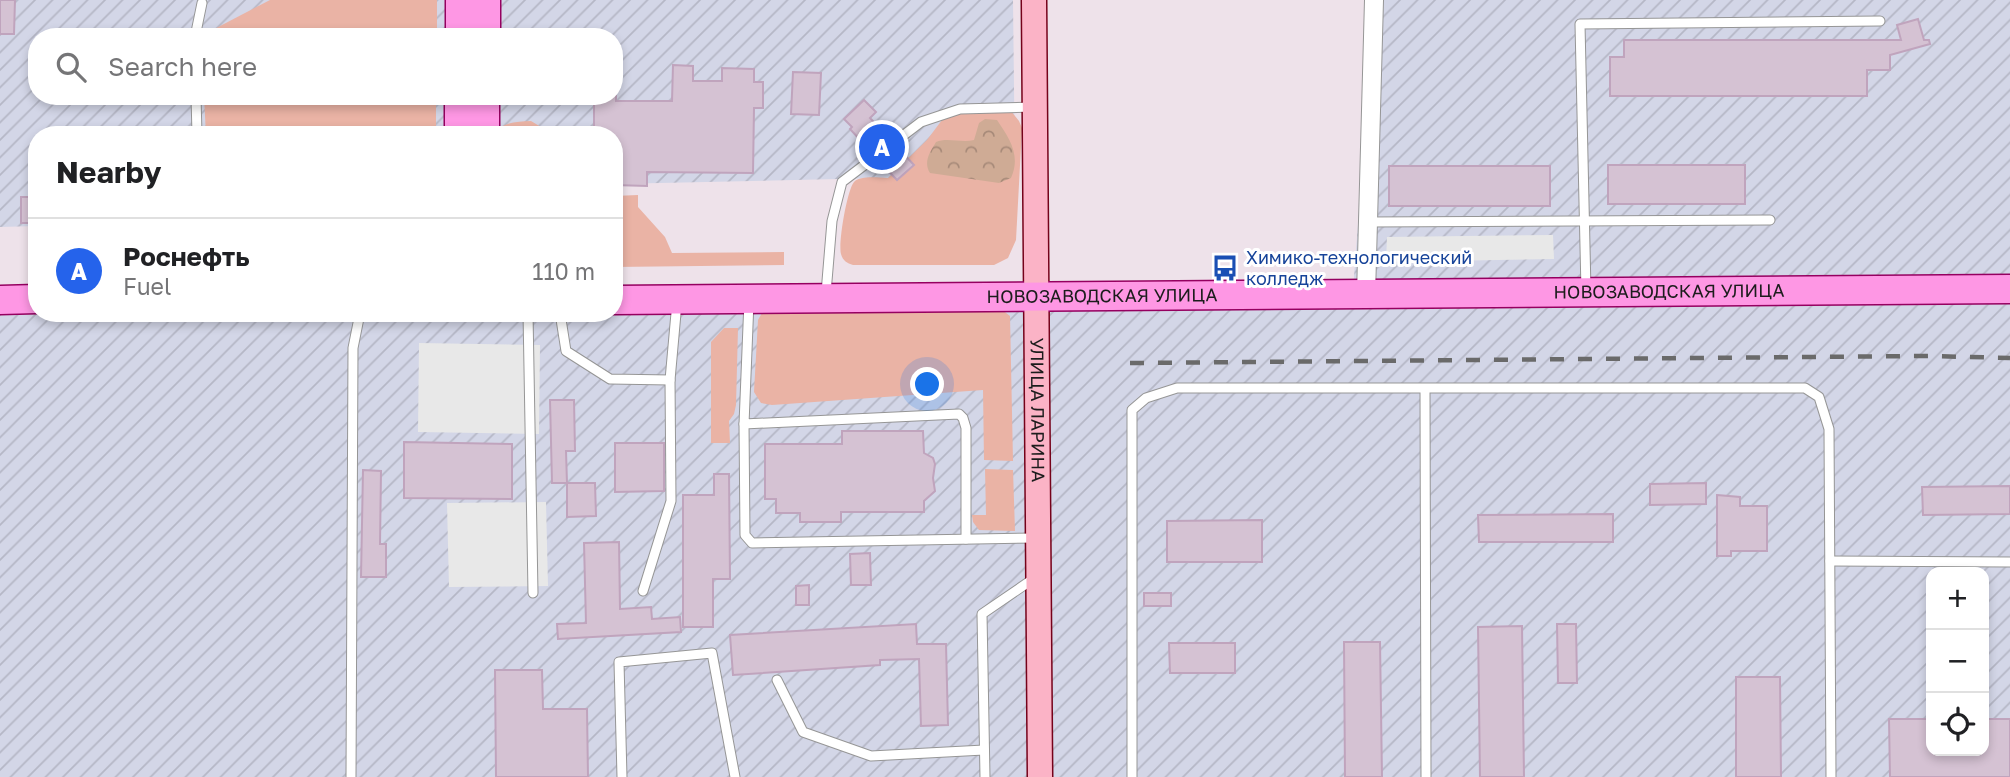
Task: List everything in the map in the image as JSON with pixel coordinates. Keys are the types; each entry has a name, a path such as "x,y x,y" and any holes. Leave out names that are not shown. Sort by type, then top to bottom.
{"main road":[{"path":"460,0 460,28"},
{"path":"486,0 486,28"},
{"path":"459,126 460,105"},
{"path":"485,105 485,126"},
{"name":"НОВОЗАВОДСКАЯ УЛИЦА","path":"623,300 2010,289"},
{"path":"0,300 28,299"}],"street":[{"name":"УЛИЦА ЛАРИНА","path":"1034,0 1040,777"},
{"path":"1366,295 1374,0"}],"lane":[{"path":"197,28 202,1"},
{"path":"1586,292 1580,23 1880,20"},
{"path":"196,105 197,126"},
{"path":"825,300 832,221 842,183 921,122 960,109 1034,107"},
{"path":"1367,222 1770,220"},
{"path":"643,591 671,501 670,380 677,300"},
{"path":"749,300 744,424 745,535 749,541 1039,538"},
{"path":"351,777 353,348 358,322"},
{"path":"528,322 533,593"},
{"path":"561,322 566,351 610,379 670,380"},
{"path":"1132,777 1132,410 1146,398 1177,388 1805,387 1819,397 1829,429 1830,777"},
{"path":"1425,389 1426,777"},
{"path":"744,424 959,414 966,428 966,539"},
{"path":"1829,561 2010,562"},
{"path":"985,777 982,614 1039,575"},
{"path":"622,777 619,662 712,653 734,777"},
{"path":"777,680 803,732 871,756 984,750"}],"shaded area":[{"path":"0,0 451,0 452,28 28,28 28,105 453,105 454,126 28,126 28,226 0,227"},
{"path":"270,0 437,0 437,28 216,28"},
{"path":"497,0 1013,0 1015,175 623,184 623,126 498,126 498,105 623,105 623,28 498,28"},
{"path":"1375,0 2010,0 2010,285 1353,290"},
{"path":"204,105 436,105 436,126 206,126"},
{"path":"966,107 1011,111 1022,128 1016,240 1008,258 994,265 853,265 846,261 841,254 841,240 846,206 854,182 865,178 888,178 927,140 945,116"},
{"path":"531,121 539,126 503,126"},
{"path":"638,195 638,207 665,237 672,253 784,252 784,265 623,267 623,196"},
{"path":"1553,235 1554,259 1386,262 1387,237"},
{"path":"2010,290 2010,777 0,777 0,300 28,300 28,322 623,322 623,313"},
{"path":"767,309 1001,309 1010,316 1013,461 984,460 983,390 772,405 761,403 754,392 758,320"},
{"path":"724,328 738,328 736,405 729,421 730,443 711,443 711,342"},
{"path":"419,343 540,345 539,434 418,432"},
{"path":"985,469 1013,470 1015,531 979,530 973,522 972,515 986,515"},
{"path":"546,502 548,586 449,587 447,503"}],"green space":[{"path":"985,119 997,120 1010,141 1015,162 1011,178 999,183 930,173 927,161 936,142 974,140 979,123"}],"building":[{"path":"0,0 15,0 14,34 0,34"},
{"path":"1918,19 1924,40 1929,40 1930,44 1890,55 1890,70 1867,70 1867,96 1610,96 1610,57 1624,57 1624,40 1901,40 1897,25"},
{"path":"673,65 693,66 693,81 722,81 722,68 754,69 754,82 763,82 763,108 754,108 753,173 647,172 647,186 623,185 623,126 594,126 594,105 623,105 623,101 672,101"},
{"path":"793,72 821,73 819,115 791,114"},
{"path":"864,100 876,112 870,118 889,138 871,152 844,119"},
{"path":"898,148 914,165 897,180 880,162"},
{"path":"1608,165 1745,165 1745,204 1608,204"},
{"path":"1389,166 1550,166 1550,206 1389,206"},
{"path":"21,197 28,197 28,223 21,223"},
{"path":"550,400 574,400 575,451 566,451 567,483 552,483"},
{"path":"842,431 923,431 924,453 933,458 935,464 935,491 924,501 924,512 841,512 841,522 800,522 800,513 776,513 776,499 765,499 765,444 842,444"},
{"path":"404,442 512,444 512,499 404,498"},
{"path":"615,443 664,443 664,491 615,492"},
{"path":"363,470 381,471 380,544 386,544 386,577 361,577"},
{"path":"714,474 729,474 730,579 713,579 713,627 683,627 683,495 714,495"},
{"path":"567,483 595,483 596,516 567,517"},
{"path":"1706,483 1706,504 1650,505 1650,484"},
{"path":"2010,486 2010,514 1923,515 1922,487"},
{"path":"1717,495 1740,497 1740,506 1767,506 1767,551 1731,551 1731,556 1717,556"},
{"path":"1613,514 1613,542 1479,542 1478,515"},
{"path":"1262,520 1262,562 1167,562 1167,521"},
{"path":"619,542 620,609 651,607 652,619 680,617 681,632 558,639 557,624 586,623 584,543"},
{"path":"870,553 871,585 851,585 850,554"},
{"path":"809,585 809,605 796,605 796,586"},
{"path":"1144,593 1171,593 1171,606 1144,606"},
{"path":"916,624 917,644 946,644 948,725 921,726 919,659 880,660 880,665 733,675 730,635"},
{"path":"1557,624 1576,624 1577,683 1558,683"},
{"path":"1522,626 1524,777 1480,777 1478,627"},
{"path":"1344,642 1380,642 1382,777 1345,777"},
{"path":"1169,643 1235,643 1235,673 1170,673"},
{"path":"495,670 542,670 543,709 587,709 588,777 496,777"},
{"path":"1736,677 1780,677 1781,777 1736,777"},
{"path":"1889,719 1926,719 1926,756 1989,756 1989,719 2010,719 2010,777 1890,777"}],"railway":[{"path":"1130,363 1928,356 2010,358"}],"place":[{"name":"Роснефть","path":"882,147"},
{"name":"Химико-технологический колледж","path":"1225,268"}]}
